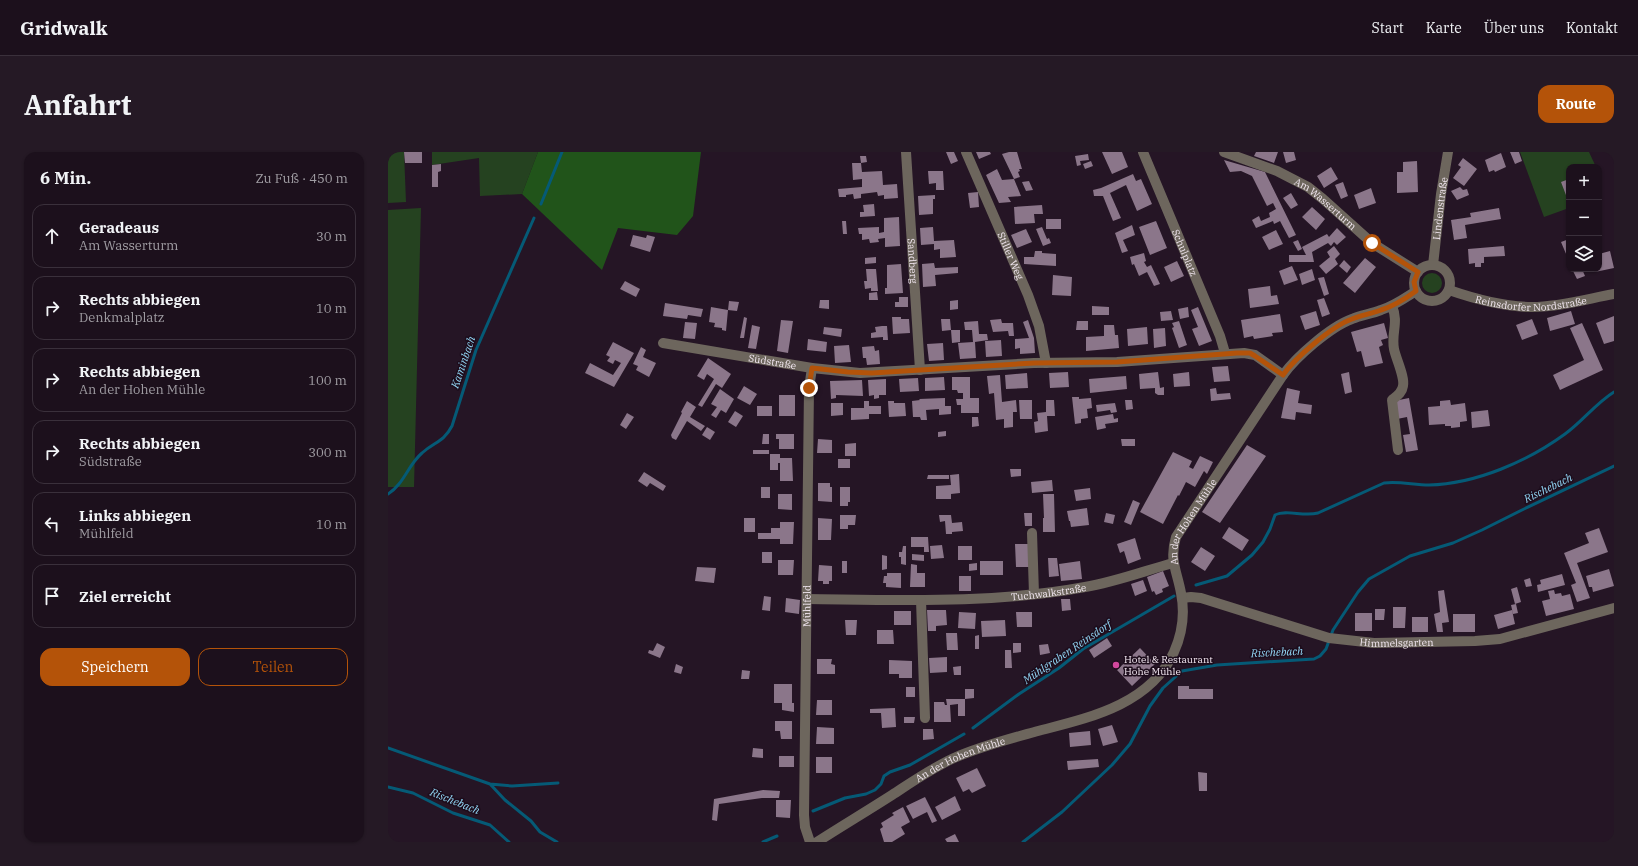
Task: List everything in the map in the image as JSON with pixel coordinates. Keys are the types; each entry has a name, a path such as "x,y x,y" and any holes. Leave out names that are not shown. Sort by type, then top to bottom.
{"street":[{"name":"Sandberg","path":"906,152 920,370"},
{"name":"Stiller Weg","path":"966,152 1028,295 1039,326 1046,363"},
{"name":"Schulplatz","path":"1143,152 1224,345 1225,353"},
{"name":"Am Wasserturm","path":"1224,152 1277,171 1308,187 1324,199 1372,243 1418,272"},
{"name":"Lindenstraße","path":"1434,265 1441,194 1448,152"},
{"path":"1434,265 1443,268 1450,280 1449,290 1442,298 1433,301 1423,298 1416,291 1414,282 1418,272 1425,266 1434,265"},
{"name":"Reinsdorfer Nordstraße","path":"1449,290 1487,301 1522,306 1547,305 1614,294"},
{"name":"An der Hohen Mühle","path":"818,842 908,784 955,758 997,742 1102,713 1122,704 1149,685 1160,674 1173,653 1181,627 1182,598 1173,563 1173,546 1180,529 1283,375 1307,350 1339,325 1352,319 1392,306 1416,291"},
{"path":"1392,306 1396,321 1393,337 1394,349 1404,384 1402,392 1392,400 1398,450"},
{"name":"Südstraße","path":"663,343 812,368 872,373 1046,363 1117,362 1225,353 1250,353 1283,375"},
{"name":"Mühlfeld","path":"810,842 805,827 804,816 808,598 809,388 812,368"},
{"path":"1032,533 1034,594"},
{"name":"Tuchwalkstraße","path":"808,598 921,600 982,599 1094,586 1173,563"},
{"name":"Himmelsgarten","path":"1182,598 1201,598 1319,635 1340,640 1380,643 1488,640 1507,637 1614,608"},
{"path":"921,600 925,718"}],"green space":[{"path":"388,152 404,152 406,202 388,203"},
{"path":"432,152 538,152 522,194 480,196 479,158 432,165"},
{"path":"538,152 701,152 693,216 677,235 618,228 602,270 522,194"},
{"path":"1520,152 1589,152 1595,164 1566,164 1566,209 1544,217"},
{"path":"421,208 414,487 388,487 388,210"},
{"path":"1432,273 1439,276 1442,283 1439,290 1432,293 1425,290 1422,283 1425,276"}],"building":[{"path":"404,152 422,152 422,163 405,163"},
{"path":"946,152 954,152 958,161 951,164"},
{"path":"976,152 990,152 991,154 979,159"},
{"path":"1017,152 1022,169 1019,169 1020,171 1018,172 1020,177 1014,179 1002,154"},
{"path":"1102,152 1122,152 1128,167 1112,174"},
{"path":"1256,152 1278,152 1274,163 1254,156"},
{"path":"1283,152 1294,152 1296,160 1286,163"},
{"path":"1510,152 1519,152 1522,161 1515,164"},
{"path":"1501,153 1506,167 1495,172 1494,170 1489,172 1485,160"},
{"path":"1088,154 1089,160 1080,161 1081,165 1077,166 1075,156"},
{"path":"860,156 866,156 867,162 861,163"},
{"path":"1463,158 1477,169 1464,186 1453,178 1461,167 1458,165"},
{"path":"1224,160 1265,172 1296,235 1289,238 1280,221 1274,224 1273,221 1256,228 1252,220 1259,216 1261,221 1270,217 1269,213 1276,209 1273,203 1267,206 1252,176 1241,171 1230,172"},
{"path":"1091,161 1093,166 1085,169 1083,164"},
{"path":"1417,161 1418,192 1397,193 1397,172 1403,172 1403,162"},
{"path":"852,163 861,163 862,172 882,171 883,185 897,184 898,198 884,199 884,195 878,196 877,192 861,194 861,198 854,199 853,194 846,195 846,197 839,197 838,189 862,187 862,179 853,180"},
{"path":"441,164 441,171 438,172 438,187 432,187 432,165"},
{"path":"1331,167 1338,179 1324,188 1317,176"},
{"path":"997,169 1002,180 1014,179 1021,196 1008,197 1011,202 999,203 986,175"},
{"path":"928,171 943,171 944,190 936,190 936,183 929,184"},
{"path":"1133,174 1136,181 1141,179 1152,204 1137,211 1126,185 1110,193 1121,218 1113,221 1103,196 1094,196 1093,190"},
{"path":"1566,180 1566,195 1561,182"},
{"path":"1029,181 1033,190 1026,191 1022,182"},
{"path":"1343,182 1348,196 1341,199 1335,185"},
{"path":"1460,187 1463,190 1467,189 1469,195 1457,200 1451,191"},
{"path":"1371,188 1376,203 1359,209 1354,195"},
{"path":"978,192 979,207 970,208 968,193"},
{"path":"1291,193 1298,205 1291,209 1283,198"},
{"path":"935,195 935,199 933,199 933,214 919,215 918,196"},
{"path":"874,204 875,216 860,217 860,212 864,212 863,205"},
{"path":"1042,205 1043,214 1034,214 1035,223 1015,224 1014,207"},
{"path":"1312,207 1325,219 1316,230 1302,217"},
{"path":"1499,208 1501,219 1465,225 1467,238 1454,240 1451,220 1471,217 1470,213"},
{"path":"899,217 900,246 885,247 885,238 878,239 879,242 870,243 869,239 862,240 862,234 859,234 858,228 879,227 879,233 884,232 884,218"},
{"path":"1046,219 1061,219 1061,229 1046,229"},
{"path":"842,221 846,221 847,234 843,234"},
{"path":"1156,221 1167,248 1150,255 1139,227"},
{"path":"1132,225 1135,235 1123,240 1128,251 1122,253 1115,233"},
{"path":"933,227 934,241 954,240 956,257 940,258 940,249 934,250 934,244 921,245 920,228"},
{"path":"1042,227 1047,239 1049,238 1051,243 1043,246 1036,229"},
{"path":"1337,228 1346,237 1337,245 1334,242 1331,246 1328,243 1312,252 1314,262 1289,262 1289,255 1306,255 1302,247 1327,234 1329,237"},
{"path":"1026,229 1032,242 1017,248 1011,235"},
{"path":"1276,230 1283,244 1269,250 1262,237"},
{"path":"633,235 646,238 647,235 655,237 650,252 630,246"},
{"path":"1298,240 1302,249 1298,251 1293,242"},
{"path":"1566,240 1566,254 1561,242"},
{"path":"1334,246 1340,254 1335,259 1338,264 1326,274 1319,266 1330,257 1327,252"},
{"path":"1504,246 1505,256 1484,257 1484,263 1481,263 1481,267 1475,267 1475,263 1469,264 1468,249"},
{"path":"1035,251 1056,254 1056,266 1024,264 1024,257 1034,257"},
{"path":"1610,251 1614,268 1602,271 1602,253"},
{"path":"1144,253 1146,261 1144,262 1147,267 1151,265 1160,284 1154,286 1147,272 1139,276 1134,264 1132,265 1130,257"},
{"path":"876,257 876,263 865,264 865,258"},
{"path":"1365,258 1376,267 1355,293 1343,283"},
{"path":"1344,260 1351,267 1347,273 1339,266"},
{"path":"1177,261 1184,276 1171,282 1164,267"},
{"path":"934,263 935,268 958,267 958,273 935,275 936,286 923,287 922,264"},
{"path":"901,264 903,293 885,294 885,288 887,288 887,265"},
{"path":"1292,266 1298,280 1284,285 1279,271"},
{"path":"866,269 876,269 878,291 871,291 871,288 865,289 864,281 867,281"},
{"path":"1312,269 1315,280 1302,285 1299,274"},
{"path":"1574,272 1583,272 1585,276 1577,279"},
{"path":"1053,275 1072,277 1071,296 1052,295"},
{"path":"1324,277 1329,294 1324,296 1318,278"},
{"path":"625,281 640,289 636,297 620,289"},
{"path":"1270,286 1271,296 1277,295 1279,304 1250,308 1248,289"},
{"path":"877,292 878,300 869,300 869,293"},
{"path":"899,297 908,297 908,307 895,307 895,302 899,302"},
{"path":"1324,298 1330,314 1322,317 1317,300"},
{"path":"820,300 829,300 829,309 819,308"},
{"path":"958,300 958,309 950,310 950,301"},
{"path":"729,301 739,302 737,311 728,310"},
{"path":"665,303 703,309 701,317 688,315 687,319 663,316"},
{"path":"1092,306 1109,307 1109,315 1092,315"},
{"path":"711,307 728,310 726,331 722,330 722,328 714,327 715,323 709,322"},
{"path":"1188,307 1189,317 1180,319 1178,309"},
{"path":"1198,307 1212,341 1199,346 1192,329 1198,327 1191,310"},
{"path":"1171,311 1173,320 1161,321 1160,312"},
{"path":"1316,311 1320,325 1305,330 1300,316"},
{"path":"1571,311 1575,324 1550,331 1547,318"},
{"path":"1280,314 1283,332 1272,333 1273,336 1254,339 1253,336 1244,338 1241,320"},
{"path":"1614,316 1614,341 1604,344 1596,323"},
{"path":"744,317 747,318 744,338 740,338"},
{"path":"892,317 909,319 910,333 893,334"},
{"path":"941,319 950,319 951,330 942,331"},
{"path":"1001,319 1002,323 1013,323 1014,336 1009,336 1008,331 993,332 990,320"},
{"path":"1532,319 1538,334 1522,340 1516,325"},
{"path":"781,320 793,321 788,353 777,351"},
{"path":"1028,320 1034,338 1035,353 1020,354 1020,348 1015,349 1015,339 1029,338 1023,322"},
{"path":"978,321 979,334 987,334 988,340 975,342 976,358 960,359 958,343 973,342 972,330 965,330 964,322"},
{"path":"1077,321 1088,321 1088,330 1076,330"},
{"path":"1179,321 1187,345 1179,348 1172,328 1174,327 1172,323"},
{"path":"685,322 697,323 695,339 683,338"},
{"path":"1384,323 1388,338 1381,340 1383,345 1379,347 1383,363 1365,367 1361,351 1357,352 1351,332"},
{"path":"1582,323 1603,370 1560,390 1553,375 1584,360 1570,328"},
{"path":"752,325 760,327 756,349 748,348"},
{"path":"1104,325 1114,325 1115,335 1118,335 1119,348 1086,351 1086,337 1104,336"},
{"path":"887,326 888,340 883,340 883,337 871,338 871,333 876,332 875,327"},
{"path":"824,327 842,329 841,337 823,334"},
{"path":"1147,327 1148,344 1128,346 1127,329"},
{"path":"1165,328 1166,346 1154,348 1153,329"},
{"path":"951,330 960,330 960,342 952,343"},
{"path":"808,339 827,342 826,352 807,350"},
{"path":"1001,340 1002,356 986,357 985,341"},
{"path":"613,342 634,353 614,387 585,373 590,363 613,375 621,363 615,360 613,364 607,361 610,357 606,355"},
{"path":"943,343 944,360 929,361 927,344"},
{"path":"849,345 851,362 835,363 834,346"},
{"path":"874,346 875,351 879,350 880,364 867,365 866,358 863,358 862,347"},
{"path":"641,347 646,350 643,357 656,363 649,377 636,370 638,366 633,364"},
{"path":"708,358 731,374 722,388 716,384 702,407 698,405 714,379 707,374 704,380 697,376"},
{"path":"1228,366 1230,381 1214,382 1212,367"},
{"path":"1068,372 1069,387 1050,388 1049,373"},
{"path":"1158,372 1160,388 1164,387 1164,395 1158,395 1155,393 1155,388 1140,389 1139,374"},
{"path":"1189,372 1190,386 1174,387 1173,374"},
{"path":"1349,372 1352,392 1345,394 1341,374"},
{"path":"1027,373 1028,388 1006,389 1005,375"},
{"path":"1000,375 1002,402 1016,400 1017,412 1013,412 1013,427 1004,428 1004,419 996,420 994,393 989,394 987,376"},
{"path":"1126,376 1127,389 1090,393 1089,379"},
{"path":"944,377 945,390 925,391 925,378"},
{"path":"952,377 970,377 970,398 979,398 979,413 961,413 961,405 957,405 956,399 963,399 963,393 958,393 957,390 952,390"},
{"path":"918,378 919,391 900,392 899,379"},
{"path":"886,379 886,395 879,395 879,398 874,399 874,395 869,396 868,380"},
{"path":"862,380 863,396 836,395 836,398 831,399 830,381"},
{"path":"744,386 757,394 750,405 737,398"},
{"path":"1216,388 1217,394 1230,393 1231,399 1211,401 1210,389"},
{"path":"1287,388 1300,391 1298,403 1312,405 1311,414 1296,412 1295,420 1281,418"},
{"path":"720,389 734,399 726,413 721,410 716,418 711,415 717,407 711,404"},
{"path":"779,395 795,395 795,416 779,416"},
{"path":"1072,397 1079,397 1079,399 1091,398 1092,408 1087,409 1088,418 1081,419 1081,423 1075,424"},
{"path":"945,398 945,406 951,406 951,414 939,415 939,409 926,410 927,420 921,420 920,417 913,417 912,401 920,400 919,399"},
{"path":"1409,398 1418,450 1406,452 1403,435 1410,434 1407,417 1397,419 1394,401"},
{"path":"1019,400 1032,400 1032,419 1020,419"},
{"path":"1046,400 1054,400 1055,416 1047,416 1048,431 1035,433 1034,422 1038,421 1037,413 1046,412"},
{"path":"1125,400 1132,400 1133,409 1126,410"},
{"path":"1450,400 1451,405 1465,403 1467,421 1460,422 1460,427 1451,428 1451,426 1445,426 1445,424 1429,425 1428,407 1440,406 1440,401"},
{"path":"687,401 696,407 690,417 705,426 701,431 687,421 676,440 672,438 671,435"},
{"path":"864,401 869,401 869,406 881,406 881,414 869,414 869,419 851,420 851,408 864,408"},
{"path":"888,401 894,401 894,403 905,403 906,416 889,417"},
{"path":"831,403 843,403 843,415 831,416"},
{"path":"1115,403 1117,412 1111,413 1110,410 1097,412 1096,405"},
{"path":"757,406 772,406 772,416 757,416"},
{"path":"1488,410 1490,426 1472,428 1471,412"},
{"path":"735,411 743,416 736,427 728,422"},
{"path":"627,413 634,417 626,429 620,425"},
{"path":"1113,414 1114,419 1118,418 1118,422 1105,424 1106,428 1097,430 1095,417"},
{"path":"972,417 978,417 979,426 972,427"},
{"path":"707,427 715,432 710,440 702,435"},
{"path":"946,431 946,436 938,437 938,432"},
{"path":"763,434 769,434 769,444 762,444"},
{"path":"776,434 794,434 794,449 779,449 779,439 776,439"},
{"path":"818,439 832,440 832,453 817,453"},
{"path":"1121,439 1135,439 1135,446 1122,446"},
{"path":"856,443 856,456 845,456 845,444"},
{"path":"1247,445 1266,456 1220,523 1202,512"},
{"path":"753,450 769,450 769,454 753,454"},
{"path":"1173,452 1192,461 1189,467 1193,469 1200,456 1213,462 1207,474 1204,471 1195,487 1186,482 1163,524 1140,512"},
{"path":"770,454 780,454 780,458 792,458 793,481 780,481 780,463 778,463 778,470 770,470"},
{"path":"838,459 850,459 850,468 838,468"},
{"path":"1010,469 1021,469 1021,476 1011,477"},
{"path":"644,472 666,486 663,491 650,483 647,487 638,481"},
{"path":"959,474 960,493 951,494 951,499 936,499 936,486 951,485 950,475"},
{"path":"928,475 949,475 949,479 927,479"},
{"path":"1052,480 1053,491 1032,493 1031,482"},
{"path":"818,483 830,483 830,487 832,487 832,502 818,501"},
{"path":"761,487 770,487 770,498 761,498"},
{"path":"840,487 850,487 850,502 848,502 848,506 840,506"},
{"path":"1090,488 1091,499 1076,501 1074,490"},
{"path":"778,494 792,494 792,510 778,509"},
{"path":"1043,494 1054,494 1055,532 1043,532"},
{"path":"1133,500 1140,503 1131,525 1124,522"},
{"path":"1087,508 1089,525 1071,527 1067,511"},
{"path":"1024,513 1032,513 1032,526 1025,526"},
{"path":"1106,513 1115,515 1113,524 1104,522"},
{"path":"840,515 856,515 855,525 848,525 848,529 840,529"},
{"path":"939,515 951,515 952,523 962,522 963,531 946,534 945,521 940,522"},
{"path":"744,518 755,518 755,532 744,532"},
{"path":"818,518 832,519 831,540 818,540"},
{"path":"780,522 794,522 793,544 780,544 780,539 758,539 758,533 771,533 771,528 780,528"},
{"path":"1229,527 1249,540 1242,551 1222,538"},
{"path":"1599,528 1608,552 1577,563 1590,598 1577,602 1571,585 1576,583 1564,553 1589,543 1585,533"},
{"path":"911,537 928,537 929,552 924,552 924,547 911,547"},
{"path":"1135,538 1141,559 1128,564 1124,551 1120,553 1117,544"},
{"path":"1015,544 1028,544 1029,567 1016,567"},
{"path":"942,545 944,558 931,559 930,546"},
{"path":"903,546 906,546 906,565 901,564 901,557 899,557 899,552 902,552"},
{"path":"958,546 972,546 972,560 958,560"},
{"path":"1201,547 1215,556 1205,571 1191,562"},
{"path":"762,552 772,552 772,563 762,563"},
{"path":"912,554 924,555 924,561 912,560"},
{"path":"882,555 887,556 887,569 882,570"},
{"path":"1048,558 1057,558 1059,576 1049,577"},
{"path":"778,560 794,560 793,575 778,575"},
{"path":"842,561 847,561 847,573 842,573"},
{"path":"980,561 1003,561 1003,575 980,575"},
{"path":"1080,561 1082,579 1061,581 1059,564"},
{"path":"977,563 977,570 969,571 969,564"},
{"path":"911,564 917,565 917,573 925,573 925,587 910,587"},
{"path":"819,565 832,566 832,581 829,581 829,584 823,584 823,581 818,581"},
{"path":"697,567 716,568 714,583 695,581"},
{"path":"1609,569 1614,586 1593,592 1592,587 1589,587 1586,576"},
{"path":"1163,571 1169,586 1162,589 1163,592 1156,595 1154,591 1152,592 1147,577"},
{"path":"887,573 901,573 901,588 886,587 886,583 883,583 884,576 887,576"},
{"path":"1562,574 1565,585 1538,592 1537,585 1541,584 1540,580"},
{"path":"959,576 971,576 971,591 959,591"},
{"path":"1530,578 1532,586 1526,587 1524,580"},
{"path":"1143,580 1147,591 1135,596 1131,584"},
{"path":"1517,587 1521,602 1515,604 1511,589"},
{"path":"1444,590 1449,622 1442,623 1443,632 1437,632 1434,614 1440,612 1438,591"},
{"path":"1554,590 1555,594 1561,593 1562,596 1570,594 1574,609 1546,616 1542,601 1550,599 1548,591"},
{"path":"764,596 771,597 770,611 762,610"},
{"path":"786,598 800,600 799,614 785,612"},
{"path":"1061,599 1070,599 1071,610 1062,611"},
{"path":"1516,604 1518,613 1513,614 1511,605"},
{"path":"1393,607 1406,607 1405,628 1393,628"},
{"path":"1375,609 1385,609 1384,620 1375,620"},
{"path":"927,610 946,610 947,625 936,626 936,631 928,631"},
{"path":"1512,610 1515,624 1498,629 1494,615"},
{"path":"894,611 911,611 911,625 894,625"},
{"path":"959,612 976,613 975,629 958,628"},
{"path":"1016,612 1032,612 1032,627 1017,627"},
{"path":"1355,613 1372,613 1372,631 1355,631"},
{"path":"1453,614 1475,614 1475,632 1453,632"},
{"path":"1412,617 1428,617 1428,632 1412,632"},
{"path":"845,620 857,620 856,635 846,635"},
{"path":"1005,620 1006,636 982,637 981,621"},
{"path":"877,630 893,630 894,644 877,644"},
{"path":"946,633 957,633 958,650 947,650"},
{"path":"979,635 979,649 975,649 975,636"},
{"path":"1107,638 1112,646 1094,658 1089,650"},
{"path":"657,643 665,647 660,658 648,653 649,650 653,651"},
{"path":"1013,643 1021,643 1021,652 1013,653"},
{"path":"1048,644 1050,653 1040,655 1039,645"},
{"path":"1140,648 1155,664 1132,686 1117,670"},
{"path":"1005,650 1011,650 1012,668 1005,668"},
{"path":"947,657 947,672 930,673 929,658"},
{"path":"817,659 832,659 831,664 835,665 835,674 817,674"},
{"path":"889,660 912,661 912,678 899,678 899,674 889,674"},
{"path":"676,664 683,667 681,674 674,672"},
{"path":"961,666 961,675 954,675 953,667"},
{"path":"742,670 750,671 749,679 741,679"},
{"path":"774,684 792,684 792,703 794,703 794,712 782,710 782,703 774,703"},
{"path":"1178,686 1189,686 1189,689 1213,689 1213,699 1178,699"},
{"path":"906,687 915,687 915,697 906,697"},
{"path":"965,689 974,689 974,698 965,699"},
{"path":"946,699 965,699 965,716 958,716 958,704 950,705 951,722 934,722 934,702 944,702 945,705 947,705"},
{"path":"817,700 832,700 832,715 816,715"},
{"path":"895,708 896,727 882,728 881,713 870,713 870,709"},
{"path":"904,717 915,717 914,723 904,723"},
{"path":"775,721 792,721 792,739 781,739 780,731 775,731"},
{"path":"1112,725 1118,742 1103,746 1098,729"},
{"path":"817,727 834,728 834,744 816,744"},
{"path":"923,729 933,729 934,739 923,740"},
{"path":"1090,731 1091,745 1070,747 1069,733"},
{"path":"753,748 763,749 763,758 752,757"},
{"path":"779,756 794,756 794,767 779,767"},
{"path":"816,757 832,757 832,773 816,773"},
{"path":"1098,759 1099,767 1068,770 1067,761"},
{"path":"977,768 986,786 972,793 969,789 963,792 956,778"},
{"path":"1198,772 1207,773 1207,791 1199,791"},
{"path":"763,790 780,791 779,798 762,798 719,804 717,821 712,820 714,799"},
{"path":"955,796 961,810 942,820 935,807"},
{"path":"925,797 937,821 932,823 927,812 913,819 906,806"},
{"path":"776,800 791,800 790,818 776,817"},
{"path":"903,807 910,822 901,827 905,834 892,842 884,842 880,829 883,827 881,823 894,815 892,813"},
{"path":"955,834 959,842 947,842 945,839"}],"waterway":[{"name":"Kaminbach","path":"541,204 562,152"},
{"name":"Kaminbach","path":"388,494 398,485 417,458 449,432 476,350 534,218"},
{"name":"Mühlgraben Reinsdorf","path":"1196,585 1227,576 1252,555 1263,542 1275,515 1280,513 1318,513 1384,483 1395,482 1429,485 1447,484 1483,476 1518,462 1550,444 1565,434 1607,396 1614,392"},
{"name":"Rischebach","path":"1023,842 1062,812 1112,765 1130,744 1150,706 1163,688 1182,671 1217,665 1314,659 1320,656 1326,649 1333,630 1358,592 1369,579 1410,556 1453,543 1614,466"},
{"name":"Mühlgraben Reinsdorf","path":"973,728 1019,694 1059,668 1083,649 1174,596"},
{"name":"Mühlgraben Reinsdorf","path":"813,811 845,798 866,794 875,790 881,784 884,776 890,772 910,765 964,734"},
{"path":"388,748 490,784 512,786 558,783"},
{"path":"490,784 505,800 531,821 540,832 557,842"},
{"name":"Rischebach","path":"388,787 413,793 453,813 490,825 509,842"},
{"name":"Mühlgraben Reinsdorf","path":"763,842 777,836"}],"place":[{"name":"Hotel & Restaurant Hohe Mühle","path":"1116,665"}],"route":[{"path":"809,388 812,368 833,371 872,373 1034,363 1101,363 1237,353 1250,353 1283,375 1289,367 1307,350 1339,325 1352,319 1392,306 1416,291 1414,282 1418,272 1372,243"}]}
